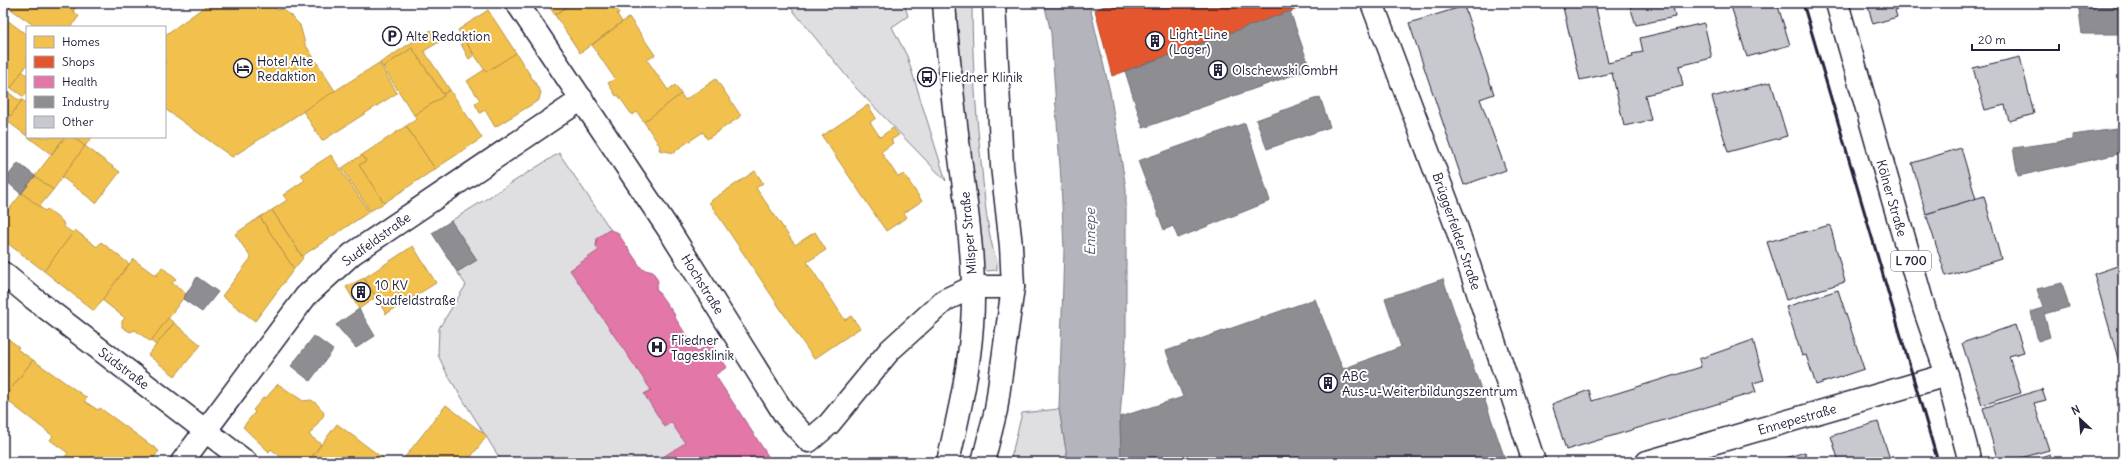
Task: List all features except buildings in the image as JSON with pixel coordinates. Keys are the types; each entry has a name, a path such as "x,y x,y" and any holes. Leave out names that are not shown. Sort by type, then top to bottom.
{"street":[{"name":"Hochstraße","path":"517,3 669,230 785,415 809,441 829,424 890,350 945,300 973,287 1013,287"},
{"name":"Milsper Straße","path":"944,3 950,75 971,249 973,287 972,325 965,381 948,462"},
{"path":"983,462 996,410 1013,287 1011,246 1002,166 994,3"},
{"name":"Brüggerfelder Straße","path":"1372,3 1455,223 1534,462"},
{"name":"Kölner Straße","path":"1837,3 1925,311 1947,375 1970,462"},
{"name":"Sudfeldstraße","path":"182,462 306,296 352,254 582,99"},
{"name":"Südstraße","path":"3,273 33,298 246,462"},
{"name":"Ennepestraße","path":"1647,462 1947,375"}],"shaded area":[{"path":"787,3 904,3 908,16 892,27 907,56 946,181 856,88"},
{"path":"956,3 972,3 976,108 987,217 997,262 997,270 987,271 983,266 960,63"},
{"path":"559,153 767,462 502,462 447,374 438,355 439,328 466,285 457,272 477,260 451,221"},
{"path":"1059,409 1068,462 1010,462 1022,413"}],"water":[{"name":"Ennepe","path":"1044,3 1089,3 1110,92 1126,188 1126,340 1120,417 1121,462 1068,462 1059,409 1064,250 1051,33"}],"railway":[{"path":"1803,3 1938,462"}],"place":[{"name":"Alte Redaktion","path":"392,36"},
{"name":"Light-Line (Lager)","path":"1155,41"},
{"name":"Hotel Alte Redaktion","path":"243,68"},
{"name":"Olschewski GmbH","path":"1218,70"},
{"name":"Fliedner Klinik","path":"927,77"},
{"name":"10 KV Sudfeldstraße","path":"361,292"},
{"name":"Fliedner Tagesklinik","path":"657,347"},
{"name":"ABC Aus-u-Weiterbildungszentrum","path":"1328,383"}]}
